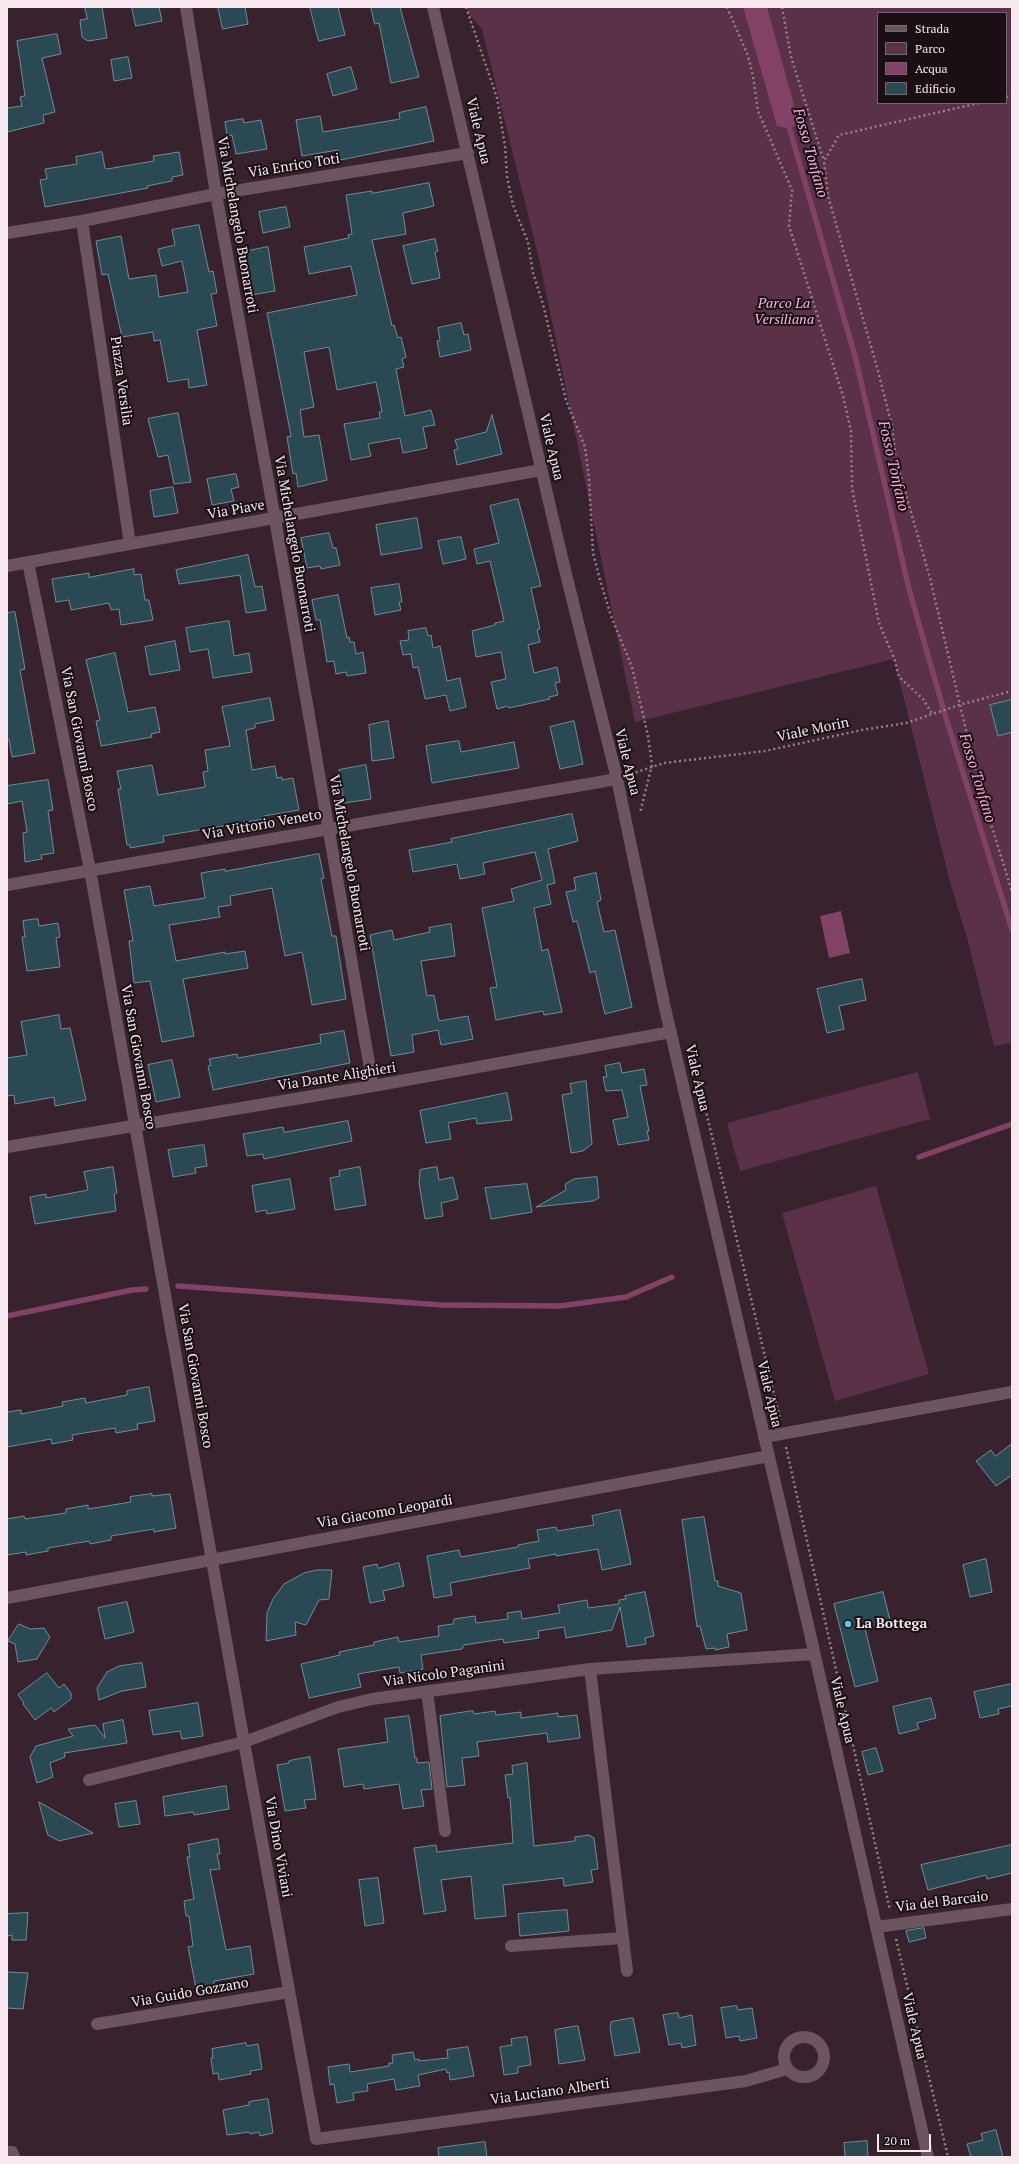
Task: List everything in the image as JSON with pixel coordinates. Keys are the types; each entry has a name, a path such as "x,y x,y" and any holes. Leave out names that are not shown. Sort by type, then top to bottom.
{"street":[{"name":"Via Michelangelo Buonarroti","path":"186,7 216,194 275,519 327,829 373,1086"},
{"name":"Viale Apua","path":"433,7 541,470 617,779 671,1032 928,2157"},
{"name":"Via Enrico Toti","path":"7,233 82,221 216,194 468,153"},
{"name":"Piazza Versilia","path":"82,221 130,544"},
{"name":"Via Piave","path":"7,566 541,470"},
{"name":"Via San Giovanni Bosco","path":"28,562 90,870 212,1559"},
{"name":"Via Vittorio Veneto","path":"7,885 617,779"},
{"name":"Via Dante Alighieri","path":"7,1147 135,1124 373,1086 671,1032"},
{"path":"764,1437 783,1432 1012,1392"},
{"name":"Via Giacomo Leopardi","path":"7,1598 769,1456"},
{"name":"Via Dino Viviani","path":"212,1559 316,2139"},
{"name":"Via Nicolo Paganini","path":"89,1780 244,1742 338,1707 372,1699 590,1669 814,1654"},
{"path":"590,1669 627,1972"},
{"path":"427,1691 445,1832"},
{"name":"Via del Barcaio","path":"876,1927 893,1923 1012,1909"},
{"path":"511,1946 623,1938"},
{"name":"Via Guido Gozzano","path":"97,2024 289,1992"},
{"name":"Via Luciano Alberti","path":"316,2139 746,2081 787,2069"},
{"path":"7,2152 12,2152 14,2157"}],"path":[{"path":"466,7 497,98 505,146 507,177 513,205 528,242 532,273 543,304 566,400 585,447 589,479 594,553 611,616 632,667 651,750 652,765 639,820"},
{"path":"727,7 748,56 753,76 758,110 792,190 789,226 843,396 851,431 852,488 879,623 894,658 899,677 923,699 932,715"},
{"path":"782,7 791,57 824,161 828,196 878,371 892,426 896,460 930,578 958,705 979,785 1012,892"},
{"path":"824,161 839,135 975,104"},
{"name":"Viale Morin","path":"617,779 652,765 765,751 862,730 906,723 958,705 1012,691"},
{"path":"703,1098 783,1432 893,1923 948,2157"}],"green space":[{"name":"Parco La Versiliana","path":"467,7 1012,7 1012,1043 994,1046 968,941 950,882 894,659 635,722 539,259 482,29 468,13"},
{"path":"918,1072 930,1119 740,1171 727,1123"},
{"path":"876,1186 929,1374 835,1401 782,1213"}],"water":[{"path":"743,7 767,7 799,123 790,129 777,126"},
{"path":"841,911 850,953 829,958 820,916"}],"building":[{"path":"85,7 102,7 107,38 88,41 82,37 80,20 87,19"},
{"path":"132,7 159,7 162,21 136,26"},
{"path":"218,7 245,7 248,24 223,29"},
{"path":"310,7 338,7 345,35 319,41"},
{"path":"371,7 400,7 419,77 391,83 379,23 375,24"},
{"path":"57,34 61,54 42,58 55,112 43,115 44,123 7,132 7,108 22,106 20,97 25,96 17,41"},
{"path":"128,57 132,78 114,81 111,60"},
{"path":"351,67 357,89 333,96 327,74"},
{"path":"426,107 434,141 340,160 338,150 302,156 296,120 320,116 323,132 400,119 399,113"},
{"path":"243,119 244,123 261,120 267,149 236,154 232,135 227,136 225,122"},
{"path":"102,152 105,168 107,169 154,161 153,156 179,152 183,175 172,177 172,181 147,186 148,188 45,207 40,180 47,179 45,169 77,164 76,157"},
{"path":"429,183 434,206 403,213 406,234 372,240 392,326 394,325 398,338 401,337 406,357 402,359 404,367 396,369 405,416 431,410 435,425 423,427 427,448 403,453 400,438 368,444 371,456 351,460 344,424 380,418 379,412 382,412 376,382 337,390 329,347 304,352 314,407 300,410 304,437 319,435 327,480 298,487 296,473 293,474 287,437 291,436 267,313 357,295 351,266 309,274 304,247 349,238 348,235 352,234 346,195 372,191 372,193"},
{"path":"286,207 290,227 263,233 259,212"},
{"path":"199,225 209,272 213,271 217,293 211,294 217,326 197,330 207,385 189,388 188,379 168,382 160,340 154,341 153,332 122,337 108,274 102,275 96,241 121,236 129,279 156,275 159,297 188,292 182,261 162,266 158,249 175,245 172,230"},
{"path":"435,239 438,251 435,252 440,278 412,284 403,246"},
{"path":"268,247 275,291 251,295 243,252"},
{"path":"461,323 464,335 468,334 471,350 440,357 437,341 440,340 438,328"},
{"path":"178,413 191,482 174,484 168,455 158,457 148,419"},
{"path":"492,415 502,454 457,465 454,450 458,449 455,440 486,432"},
{"path":"236,474 239,487 231,489 234,501 212,505 207,479"},
{"path":"173,487 178,513 154,517 150,491"},
{"path":"518,499 541,586 531,588 540,629 537,630 540,642 528,645 534,673 557,667 560,682 555,683 558,695 549,697 550,699 509,708 508,706 497,709 491,682 506,679 501,652 476,657 472,631 504,621 490,561 477,564 474,549 499,543 490,506"},
{"path":"417,518 422,548 381,555 376,525"},
{"path":"329,533 333,548 336,548 340,565 321,569 320,566 307,568 301,538"},
{"path":"461,537 466,559 443,564 438,541"},
{"path":"248,555 255,587 262,586 266,610 246,613 240,575 179,584 176,570"},
{"path":"134,569 134,575 141,574 145,600 149,600 153,620 121,625 119,609 111,610 109,603 71,610 69,600 56,602 52,579 89,573 89,577"},
{"path":"399,584 402,602 399,602 401,610 375,615 371,588"},
{"path":"338,595 347,638 349,637 350,642 354,642 356,654 363,652 366,673 347,676 346,672 336,674 334,661 327,662 320,620 316,620 312,600"},
{"path":"15,612 25,669 20,670 35,753 12,757 9,739 7,739 7,613"},
{"path":"229,621 234,656 249,653 252,672 213,678 208,649 190,652 186,628"},
{"path":"426,628 428,636 431,635 433,648 440,646 447,681 460,678 466,707 450,711 446,695 425,699 418,667 413,668 411,654 403,655 400,641 409,640 408,631"},
{"path":"175,641 180,670 150,675 145,647"},
{"path":"115,653 128,712 155,707 160,732 151,734 152,737 101,746 96,721 100,720 86,660"},
{"path":"270,698 274,720 255,724 255,728 246,730 252,770 275,766 277,778 282,777 282,780 293,778 299,810 264,816 264,819 163,836 164,842 130,848 130,845 127,845 118,789 121,789 117,771 152,765 158,795 205,787 203,772 208,771 205,750 230,746 222,707"},
{"path":"1012,700 1012,732 998,736 990,705"},
{"path":"388,721 394,758 372,761 369,725"},
{"path":"574,721 583,764 560,769 550,727"},
{"path":"459,741 461,752 514,742 519,768 432,783 426,746"},
{"path":"366,765 371,799 344,803 339,770"},
{"path":"48,780 53,810 48,811 54,853 41,855 42,859 25,862 23,833 27,832 22,801 7,804 7,786"},
{"path":"572,814 578,841 548,849 555,883 547,885 551,904 534,908 542,951 548,949 562,1012 544,1015 543,1011 496,1020 490,988 497,987 482,908 514,901 511,889 542,880 535,852 483,863 485,874 460,879 457,864 413,872 409,850 452,842 451,839"},
{"path":"319,854 324,878 321,879 332,936 336,936 346,999 312,1005 302,952 285,956 272,888 230,896 231,905 218,907 220,917 169,925 176,961 225,952 225,954 245,951 248,968 183,979 194,1036 162,1042 150,981 134,983 129,941 133,941 124,890 150,886 154,906 205,898 201,873 225,869 225,871"},
{"path":"596,873 601,900 597,902 604,932 615,930 632,1007 605,1014 595,971 590,973 577,921 573,922 566,892 576,890 574,878"},
{"path":"38,919 39,926 58,923 60,937 56,938 60,967 27,971 22,937 25,937 23,921"},
{"path":"451,924 455,956 421,961 427,996 434,995 439,1021 468,1016 473,1039 441,1045 438,1030 412,1035 414,1052 391,1056 370,935 392,930 394,940 430,932 429,928"},
{"path":"862,979 866,1000 839,1006 844,1029 827,1033 817,989"},
{"path":"59,1015 61,1029 70,1028 86,1100 55,1106 54,1097 15,1104 14,1095 7,1096 7,1058 27,1055 21,1022"},
{"path":"344,1031 350,1063 213,1090 208,1066 211,1065 209,1059 237,1054 238,1058 321,1043 320,1035"},
{"path":"172,1060 180,1097 156,1102 148,1065"},
{"path":"620,1063 622,1073 644,1069 647,1085 640,1086 649,1131 647,1131 649,1140 618,1145 613,1120 628,1117 622,1090 606,1091 603,1077 607,1077 605,1066"},
{"path":"586,1081 592,1144 583,1151 571,1153 562,1095 572,1093 570,1084"},
{"path":"507,1093 512,1120 477,1124 476,1118 448,1123 451,1139 426,1143 420,1111"},
{"path":"348,1121 352,1141 264,1159 263,1154 247,1156 243,1134 283,1127 284,1132"},
{"path":"204,1145 207,1166 195,1168 196,1173 173,1177 168,1150"},
{"path":"113,1167 117,1193 114,1194 116,1211 35,1224 30,1197 46,1194 46,1198 88,1190 84,1172"},
{"path":"360,1167 366,1205 335,1210 330,1178 340,1176 339,1171"},
{"path":"437,1167 439,1180 453,1177 458,1199 441,1203 443,1216 425,1219 419,1183 420,1170"},
{"path":"597,1177 599,1198 593,1201 536,1207 566,1190 565,1184 574,1179"},
{"path":"290,1179 295,1209 267,1214 266,1210 256,1212 252,1186"},
{"path":"527,1184 532,1212 491,1219 485,1188"},
{"path":"149,1387 155,1421 137,1424 138,1429 116,1433 115,1428 72,1435 73,1440 52,1444 51,1439 7,1447 7,1412 21,1410 21,1414 63,1406 62,1402 85,1398 86,1403 127,1395 127,1391"},
{"path":"1012,1444 1012,1475 996,1486 976,1461 991,1450 995,1456"},
{"path":"152,1494 152,1496 170,1494 176,1528 154,1532 154,1529 111,1536 111,1540 90,1544 89,1541 48,1548 48,1551 26,1555 26,1552 7,1555 7,1519 24,1516 25,1519 66,1513 66,1509 88,1505 88,1509 131,1502 130,1497"},
{"path":"620,1510 631,1564 602,1570 598,1549 556,1556 556,1554 528,1559 530,1568 450,1583 452,1595 434,1598 427,1556 459,1550 461,1557 518,1547 518,1545 539,1541 537,1530 556,1527 557,1531 594,1525 592,1516"},
{"path":"704,1517 715,1581 718,1581 718,1586 741,1593 747,1630 727,1634 729,1647 715,1650 715,1648 706,1649 700,1626 697,1627 682,1520"},
{"path":"986,1559 992,1592 970,1597 963,1565"},
{"path":"399,1563 404,1586 383,1591 385,1600 370,1603 363,1567 377,1564 378,1568"},
{"path":"317,1570 332,1570 329,1599 319,1600 306,1625 295,1622 296,1635 266,1641 267,1613 273,1599 284,1584 304,1573"},
{"path":"645,1592 654,1636 645,1638 646,1644 627,1647 620,1607 612,1630 566,1638 564,1627 538,1631 539,1638 504,1643 503,1639 464,1645 462,1649 421,1655 423,1669 400,1673 399,1667 358,1674 361,1687 309,1698 301,1664 340,1655 339,1652 374,1645 374,1642 398,1637 399,1642 439,1636 438,1626 453,1624 454,1619 475,1616 476,1623 508,1619 507,1613 521,1611 522,1619 560,1613 558,1605 587,1600 588,1608 619,1604 619,1600 626,1599 625,1596"},
{"path":"883,1592 890,1620 883,1622 883,1624 865,1629 878,1681 855,1687 834,1604"},
{"path":"127,1602 134,1632 105,1639 98,1608"},
{"path":"19,1624 30,1629 44,1628 50,1637 37,1659 18,1662 15,1644 8,1641"},
{"path":"142,1663 146,1687 122,1691 99,1700 97,1688 107,1672 119,1666"},
{"path":"47,1673 59,1688 64,1684 71,1693 71,1699 54,1712 51,1708 35,1720 18,1695"},
{"path":"1012,1684 1012,1706 998,1709 999,1714 980,1718 974,1692"},
{"path":"931,1698 936,1718 917,1723 919,1729 899,1734 893,1707"},
{"path":"198,1703 203,1736 182,1739 180,1731 153,1735 149,1711"},
{"path":"473,1711 474,1714 495,1711 496,1715 521,1712 521,1718 558,1713 558,1717 577,1715 580,1738 548,1742 547,1733 477,1742 479,1756 462,1758 465,1785 447,1787 440,1716"},
{"path":"409,1716 417,1763 429,1762 432,1789 421,1790 424,1806 403,1809 399,1784 364,1789 363,1784 344,1787 338,1749 388,1742 385,1719"},
{"path":"123,1720 127,1743 64,1753 65,1757 50,1763 53,1777 37,1783 30,1757 36,1746 73,1736 68,1729 95,1725 105,1738 103,1724"},
{"path":"876,1748 883,1771 868,1775 862,1752"},
{"path":"310,1757 316,1799 304,1800 306,1808 285,1811 277,1765"},
{"path":"527,1763 534,1846 575,1841 575,1837 589,1835 594,1838 598,1869 591,1870 593,1882 564,1886 563,1878 503,1885 506,1916 475,1919 471,1876 441,1880 446,1911 424,1914 414,1848 436,1845 437,1852 513,1843 510,1797 508,1798 505,1775 513,1774 512,1766"},
{"path":"226,1786 229,1809 194,1815 193,1812 165,1816 163,1797"},
{"path":"136,1801 140,1824 119,1827 115,1804"},
{"path":"39,1802 93,1833 59,1841 48,1835"},
{"path":"218,1839 220,1854 217,1854 220,1869 210,1870 226,1950 250,1946 254,1974 214,1981 214,1986 196,1989 188,1947 193,1946 189,1916 186,1916 184,1901 194,1899 187,1857 190,1857 188,1845"},
{"path":"1012,1845 1012,1873 987,1879 986,1875 928,1890 921,1865"},
{"path":"378,1878 384,1923 365,1926 359,1880"},
{"path":"567,1910 569,1931 520,1936 518,1914"},
{"path":"28,1913 26,1940 12,1940 12,1935 7,1936 7,1914"},
{"path":"924,1928 926,1938 909,1942 906,1931"},
{"path":"7,1972 28,1973 23,2009 7,2008"},
{"path":"737,2006 738,2010 752,2008 757,2038 740,2041 739,2036 726,2038 721,2008"},
{"path":"678,2013 679,2018 692,2015 696,2045 682,2048 681,2043 669,2045 663,2015"},
{"path":"633,2018 640,2052 615,2056 610,2029 611,2022"},
{"path":"578,2026 585,2060 559,2064 555,2030"},
{"path":"527,2037 531,2065 518,2067 518,2073 504,2075 500,2047 512,2045 511,2039"},
{"path":"246,2043 247,2046 258,2044 262,2069 250,2071 251,2074 219,2080 218,2073 213,2074 211,2058 213,2058 212,2049"},
{"path":"468,2047 474,2076 450,2080 449,2072 447,2073 446,2069 418,2075 420,2086 396,2090 394,2079 367,2084 368,2091 353,2093 354,2100 337,2103 334,2084 330,2085 328,2067 349,2064 350,2072 389,2066 389,2063 393,2063 392,2055 413,2052 415,2060 419,2059 419,2061 448,2058 447,2050"},
{"path":"268,2099 273,2133 260,2136 259,2132 227,2135 223,2110 249,2105 249,2102"},
{"path":"996,2130 1003,2157 971,2157 967,2144 983,2140 981,2134"},
{"path":"867,2141 868,2157 845,2157 844,2143"},
{"path":"485,2142 487,2157 439,2157 438,2148"}],"waterway":[{"name":"Fosso Tonfano","path":"788,123 856,360 909,589 946,718 1012,930"},
{"path":"919,1157 1012,1124"},
{"path":"178,1286 442,1305 560,1306 626,1297 672,1277"},
{"path":"7,1316 132,1290 146,1289"}],"place":[{"name":"La Bottega","path":"848,1624"}]}
